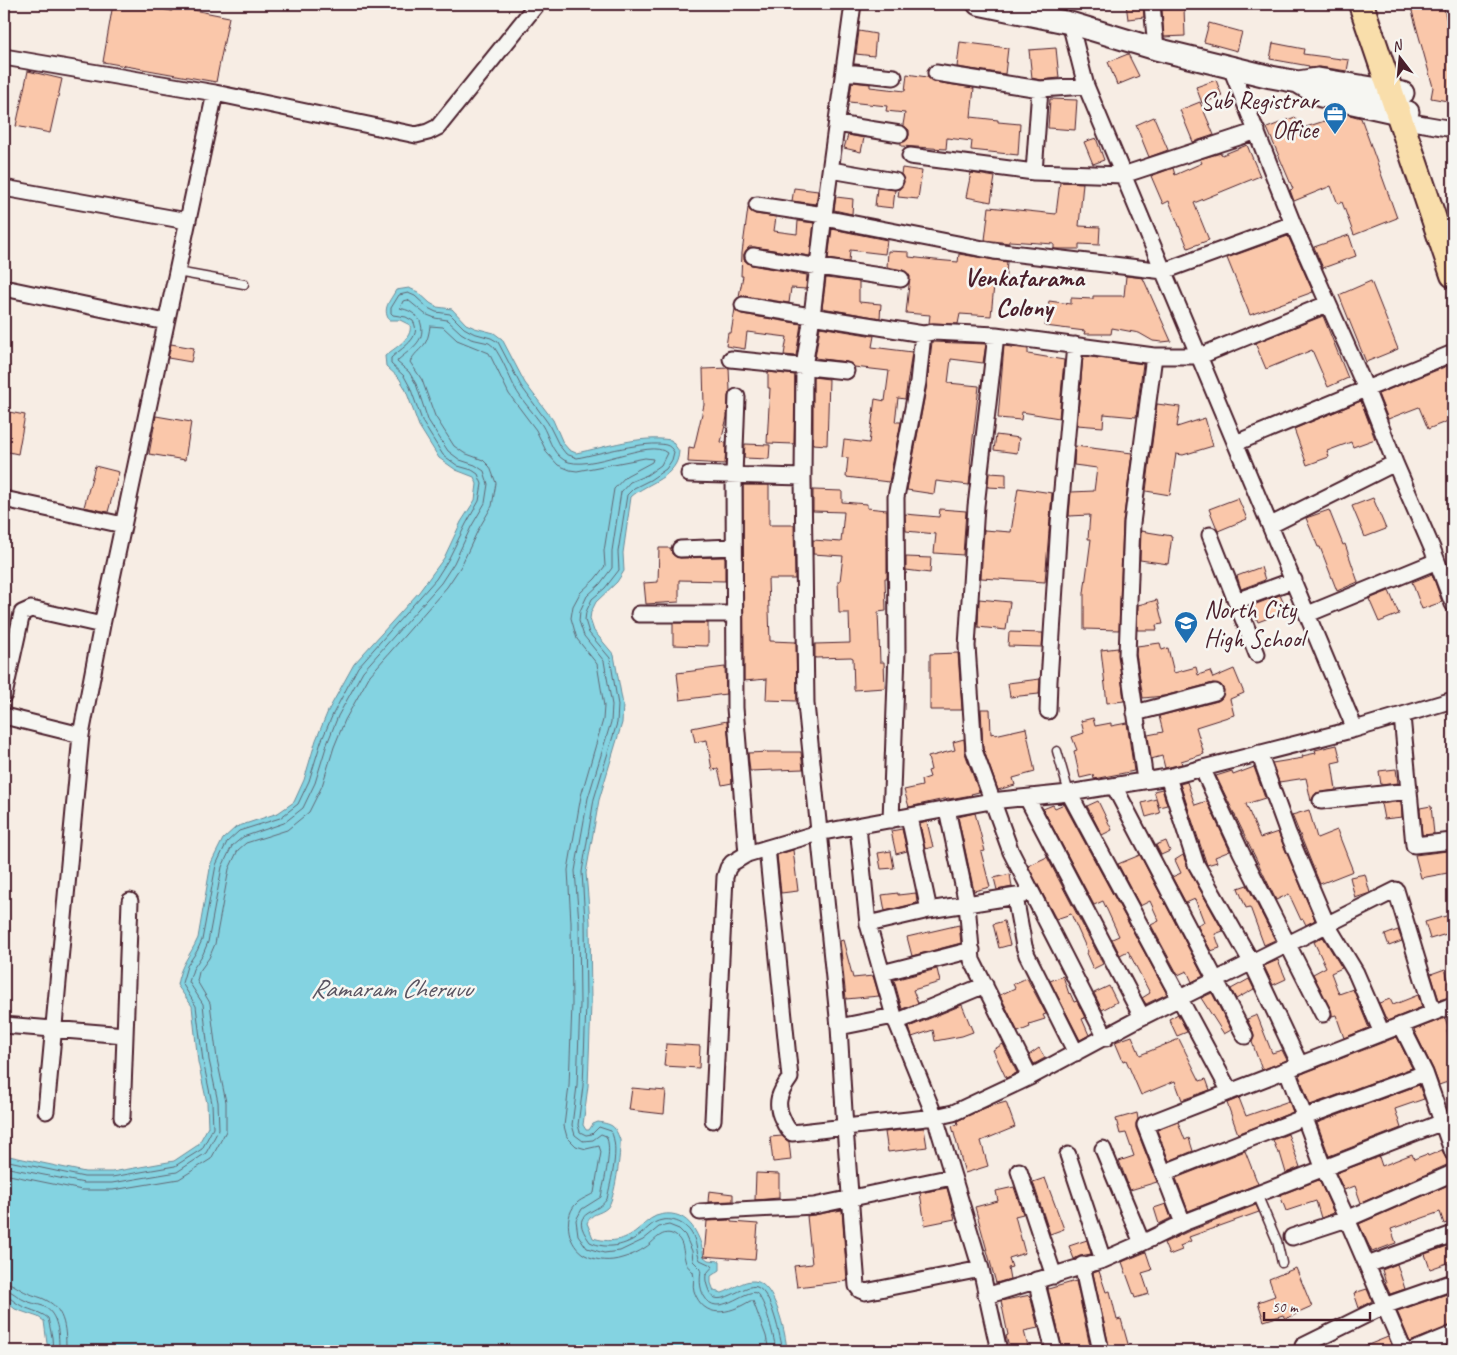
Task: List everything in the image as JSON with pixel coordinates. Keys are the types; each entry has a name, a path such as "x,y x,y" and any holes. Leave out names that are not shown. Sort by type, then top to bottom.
{"main road":[{"path":"978,4 1070,23 1156,49 1231,68 1298,82 1322,96 1402,106"},
{"path":"1361,4 1453,235"},
{"path":"1373,4 1453,275"}],"street":[{"path":"4,56 215,93 416,135 438,127 537,4"},
{"path":"854,4 804,367 802,477 806,704 839,1027 857,1286 865,1292 981,1269"},
{"path":"1152,4 1156,49"},
{"path":"1070,23 1086,86 1355,729"},
{"path":"1231,68 1293,224 1366,389 1453,604"},
{"path":"845,72 894,77"},
{"path":"936,73 1040,89 1086,86"},
{"path":"1034,172 1040,89"},
{"path":"46,1111 81,735 102,625 215,93"},
{"path":"1402,106 1453,129"},
{"path":"837,124 900,134"},
{"path":"910,156 1034,172 1123,175 1257,131"},
{"path":"831,170 895,181"},
{"path":"4,188 187,221"},
{"path":"757,205 824,216 994,251 1164,271 1293,224"},
{"path":"753,256 819,268 901,279"},
{"path":"4,288 166,322"},
{"path":"743,305 923,334 933,332 996,335 1154,356 1200,356 1328,304"},
{"path":"891,820 897,652 896,497 918,382 923,334"},
{"path":"996,335 976,506 967,646 974,750 991,802 1011,852 1106,1038"},
{"path":"1048,711 1059,523 1074,346"},
{"path":"1236,443 1453,352"},
{"path":"1145,780 1127,655 1132,523 1154,356"},
{"path":"731,359 846,371"},
{"path":"737,397 734,475 736,708 747,854"},
{"path":"1271,525 1395,463"},
{"path":"689,474 802,477"},
{"path":"4,499 123,525"},
{"path":"1210,535 1257,654"},
{"path":"680,549 734,547"},
{"path":"1308,614 1437,562"},
{"path":"1236,602 1294,580"},
{"path":"4,695 22,613 25,610 31,609 102,625"},
{"path":"639,614 735,614"},
{"path":"1135,714 1215,692"},
{"path":"713,1120 725,877 732,862 747,854 818,833 947,809 1069,793 1168,777 1355,729 1453,700"},
{"path":"4,716 81,735"},
{"path":"1402,716 1414,845 1453,841"},
{"path":"1259,753 1288,833 1327,925 1356,973 1382,1033"},
{"path":"1202,768 1241,852 1322,1014"},
{"path":"1168,777 1196,864 1252,963 1294,1067 1305,1117 1323,1167 1404,1351"},
{"path":"1114,786 1245,1036"},
{"path":"1321,801 1409,791"},
{"path":"1069,793 1230,1092"},
{"path":"1027,798 1142,1017"},
{"path":"947,809 967,904 972,960 1030,1077"},
{"path":"909,817 929,910"},
{"path":"858,827 868,924 895,1019 935,1117 981,1269 999,1351"},
{"path":"767,848 790,1078 780,1092 778,1107 779,1113 792,1133 935,1117 953,1113 1030,1077 1106,1038 1142,1017 1396,890 1434,1012"},
{"path":"868,924 929,910 1032,894"},
{"path":"1014,897 1027,955 1076,1053"},
{"path":"122,1117 130,901"},
{"path":"882,973 972,950"},
{"path":"839,1027 895,1019 985,985"},
{"path":"1183,1223 1145,1125 1453,1005"},
{"path":"4,1024 125,1034"},
{"path":"1401,1025 1448,1120 1453,1153"},
{"path":"1163,1173 1305,1117 1425,1073"},
{"path":"986,1296 1102,1260 1183,1223 1448,1120"},
{"path":"1102,1149 1142,1243"},
{"path":"1068,1155 1102,1260"},
{"path":"1019,1171 1054,1276"},
{"path":"1292,1237 1347,1219 1453,1173"},
{"path":"700,1212 805,1207 952,1177"},
{"path":"1367,1265 1453,1234"},
{"path":"1082,1265 1101,1351"},
{"path":"1036,1280 1054,1351"},
{"path":"1305,1351 1303,1346 1384,1306 1453,1282"},
{"path":"1412,1351 1453,1334"}],"lane":[{"path":"177,272 244,284"},
{"path":"1057,751 1069,793"},
{"path":"1257,1194 1277,1241 1282,1263"}],"water":[{"name":"Ramaram Cheruvu","path":"409,288 418,292 437,307 452,309 466,324 494,333 502,339 525,383 553,420 563,443 569,450 576,453 623,442 659,439 671,440 679,451 677,460 668,473 631,497 623,553 624,571 617,582 596,602 590,619 594,631 614,655 623,705 622,723 599,800 586,873 590,921 591,1004 588,1086 583,1125 586,1130 589,1130 593,1124 598,1122 614,1127 620,1140 620,1154 610,1204 604,1210 593,1215 587,1223 593,1238 611,1241 627,1237 656,1216 667,1214 683,1218 695,1230 704,1257 708,1260 720,1261 720,1270 711,1276 714,1291 722,1293 750,1281 761,1284 768,1290 782,1322 787,1351 48,1351 44,1321 15,1309 4,1300 4,1155 85,1172 112,1172 174,1161 198,1145 208,1127 207,1103 198,1062 192,1006 177,985 183,966 198,938 211,863 223,839 236,827 278,813 294,802 304,780 316,740 328,711 354,664 419,592 444,558 461,522 475,500 477,484 474,477 456,470 439,458 419,426 405,388 399,378 386,366 385,356 406,339 410,330 410,325 400,320 389,320 386,312 389,301 396,290"}],"building":[{"path":"113,4 134,4 172,11 173,6 229,17 216,82 103,62"},
{"path":"1126,4 1143,4 1144,17 1128,19"},
{"path":"1410,4 1443,4 1451,40 1453,39 1453,102 1431,98 1433,87"},
{"path":"1184,8 1185,36 1164,37 1162,9"},
{"path":"1209,23 1242,32 1237,51 1204,42"},
{"path":"859,31 876,34 874,56 856,54"},
{"path":"960,42 1008,48 1005,74 957,67"},
{"path":"1273,43 1304,49 1303,54 1349,60 1347,71 1320,67 1308,68 1309,66 1270,59"},
{"path":"1056,48 1059,78 1040,80 1032,78 1029,50"},
{"path":"1128,54 1139,76 1117,85 1108,62"},
{"path":"28,71 62,79 50,133 16,126"},
{"path":"907,74 927,77 935,82 974,88 971,117 1020,124 1018,155 971,150 972,141 947,138 946,149 901,146 901,143 908,139 909,135 909,130 903,125 905,113 886,111 887,106 849,102 852,82 870,84 870,87 905,91"},
{"path":"1216,80 1222,96 1202,103 1196,87"},
{"path":"1050,99 1077,100 1075,130 1048,128"},
{"path":"1200,102 1214,135 1193,142 1180,110"},
{"path":"1346,114 1361,118 1397,218 1354,235 1342,202 1338,204 1331,186 1294,201 1290,190 1293,189 1267,128 1295,117 1300,129"},
{"path":"1154,117 1168,150 1149,157 1136,125"},
{"path":"848,135 864,138 861,152 844,148"},
{"path":"1096,138 1104,160 1093,164 1084,142"},
{"path":"1247,145 1260,176 1194,203 1209,240 1188,248 1169,201 1163,204 1151,176 1173,168 1175,175 1202,163 1200,159 1221,153 1222,155"},
{"path":"902,168 922,171 918,199 898,197 899,189 904,182 901,174"},
{"path":"971,173 995,177 991,202 966,197"},
{"path":"1060,182 1083,183 1079,226 1100,227 1099,245 1079,244 1079,249 1054,249 1054,244 1009,241 1009,243 985,240 989,207 1056,214"},
{"path":"794,188 818,191 816,204 792,201"},
{"path":"877,188 895,190 893,208 875,206"},
{"path":"836,197 853,199 852,214 834,210"},
{"path":"748,208 755,214 776,217 774,231 797,234 798,221 814,223 810,256 755,247 749,247 744,254 744,260 751,265 807,275 806,289 791,288 789,303 739,296 743,276 741,276 742,253"},
{"path":"832,229 887,240 885,254 850,250 849,262 828,259"},
{"path":"1349,235 1356,256 1323,268 1314,247"},
{"path":"1288,236 1313,292 1250,315 1227,258"},
{"path":"888,251 909,252 909,257 935,260 958,262 959,254 1007,262 1005,286 994,285 991,316 960,314 958,324 929,323 930,315 906,313 910,276 903,270 887,267"},
{"path":"1126,276 1143,278 1171,341 1153,341 1139,333 1112,328 1111,334 1084,334 1085,331 1045,326 1049,301 1071,304 1071,298 1093,299 1093,296 1124,296"},
{"path":"826,278 859,282 859,302 881,304 880,318 822,308"},
{"path":"1371,281 1398,349 1366,362 1339,295"},
{"path":"735,309 742,314 801,324 796,356 784,355 787,337 747,332 745,349 726,346 728,333 731,333"},
{"path":"1323,316 1348,378 1328,387 1312,350 1266,369 1255,343"},
{"path":"820,327 874,336 872,347 912,352 905,399 898,398 895,422 901,422 889,482 846,477 848,458 842,457 844,440 869,443 875,399 885,401 889,371 854,367 847,362 815,358"},
{"path":"932,342 986,344 983,363 951,359 948,383 979,386 969,485 936,481 934,494 907,490 927,384"},
{"path":"171,344 194,348 191,362 168,358"},
{"path":"1004,346 1028,349 1028,354 1064,360 1059,418 1022,412 1021,420 998,418"},
{"path":"1083,356 1143,364 1136,417 1104,414 1103,427 1077,425"},
{"path":"1452,364 1453,419 1428,429 1419,407 1388,419 1378,394"},
{"path":"729,368 730,391 727,417 721,442 726,443 725,464 688,462 689,447 694,448 704,405 703,369"},
{"path":"768,372 795,375 794,444 767,443 770,388 768,388"},
{"path":"813,377 829,379 827,445 813,444"},
{"path":"1361,401 1375,439 1353,447 1351,442 1327,451 1329,457 1307,465 1294,429"},
{"path":"1157,404 1180,407 1177,427 1205,418 1213,446 1183,455 1176,454 1170,495 1146,491"},
{"path":"9,412 25,415 18,454 4,451 4,438"},
{"path":"156,416 191,422 185,460 149,454"},
{"path":"996,435 1019,438 1017,453 994,450"},
{"path":"745,444 770,445 769,459 744,458"},
{"path":"1075,446 1132,453 1123,523 1119,630 1084,629 1084,593 1091,539 1088,539 1090,515 1069,516 1071,492 1094,491 1097,468 1074,465"},
{"path":"95,466 119,472 108,512 84,507"},
{"path":"989,473 1006,474 1006,488 988,487"},
{"path":"743,485 769,485 769,525 794,525 795,579 768,579 770,641 796,642 797,701 766,700 767,679 744,681"},
{"path":"1018,488 1052,493 1045,582 981,578 984,530 1011,532"},
{"path":"813,490 842,491 842,502 867,504 867,508 887,510 886,611 878,612 880,662 884,662 885,688 854,690 853,658 851,657 815,658 815,644 850,643 849,613 839,613 838,581 840,581 843,556 813,554 813,540 841,542 844,512 813,511"},
{"path":"1238,498 1247,519 1218,531 1209,509"},
{"path":"1373,498 1386,529 1365,537 1352,506"},
{"path":"940,509 966,511 963,555 934,553 936,534 906,531 905,514 939,517"},
{"path":"1329,510 1343,545 1345,544 1358,582 1337,591 1320,547 1318,547 1306,518"},
{"path":"1141,531 1172,536 1168,564 1140,560"},
{"path":"659,548 671,548 672,554 680,558 725,557 725,581 679,580 679,602 646,604 644,583 658,582"},
{"path":"906,557 931,558 930,573 906,570"},
{"path":"1261,567 1265,580 1241,589 1237,576"},
{"path":"1432,574 1442,602 1422,609 1412,582"},
{"path":"1389,591 1399,614 1379,622 1369,599"},
{"path":"1280,595 1287,611 1258,622 1251,606"},
{"path":"979,599 1010,602 1006,630 978,627"},
{"path":"1157,600 1163,624 1156,625 1157,630 1137,630 1138,605"},
{"path":"673,623 708,623 708,646 673,645"},
{"path":"1009,632 1043,633 1042,647 1008,646"},
{"path":"1160,643 1162,650 1168,648 1174,673 1196,667 1198,675 1210,671 1213,678 1234,669 1244,693 1230,699 1234,715 1196,727 1204,754 1181,761 1182,764 1165,768 1162,756 1151,759 1148,735 1163,732 1159,716 1218,701 1222,698 1224,690 1221,685 1213,683 1164,696 1143,698 1136,654 1137,646"},
{"path":"1118,648 1124,701 1107,703 1101,650"},
{"path":"958,653 962,710 930,710 930,654"},
{"path":"725,667 726,694 680,700 677,673"},
{"path":"1040,679 1039,694 1010,697 1008,683"},
{"path":"981,709 990,709 991,734 994,733 995,735 1026,728 1035,772 1013,778 1015,785 998,790 983,748"},
{"path":"1093,718 1095,726 1127,723 1134,771 1094,779 1093,775 1080,778 1074,751 1077,750 1072,737 1084,733 1081,721"},
{"path":"727,721 732,783 722,785 718,769 712,770 707,740 695,742 692,728"},
{"path":"964,739 965,753 979,792 909,807 904,790 922,786 921,780 930,777 928,771 931,770 928,757 955,750 953,742"},
{"path":"1337,745 1341,761 1332,763 1336,790 1316,793 1311,801 1306,778 1279,782 1272,763 1303,758 1302,756 1316,753 1315,750"},
{"path":"801,752 803,769 750,771 748,753"},
{"path":"1254,767 1265,798 1246,804 1260,838 1278,832 1315,920 1306,925 1303,919 1301,920 1289,894 1276,900 1216,776 1232,771 1233,775"},
{"path":"1396,769 1398,783 1381,785 1379,771"},
{"path":"1187,782 1195,805 1207,801 1230,851 1215,857 1217,862 1207,865 1180,784"},
{"path":"1162,789 1167,805 1159,807 1154,791"},
{"path":"1156,799 1160,813 1146,817 1142,803"},
{"path":"1098,801 1112,830 1102,835 1087,806"},
{"path":"1401,801 1402,817 1384,819 1381,804"},
{"path":"1064,804 1167,994 1146,1004 1142,998 1150,993 1128,951 1120,955 1112,939 1119,936 1103,901 1094,905 1043,809 1053,805 1055,808"},
{"path":"1431,806 1434,834 1422,835 1420,808"},
{"path":"1309,810 1317,838 1337,830 1353,871 1320,884 1292,815"},
{"path":"975,813 985,851 981,852 990,887 974,891 958,817"},
{"path":"927,822 933,847 925,849 920,824"},
{"path":"902,829 907,851 896,854 891,831"},
{"path":"1166,841 1170,851 1161,855 1156,845"},
{"path":"793,850 798,891 781,893 777,855"},
{"path":"891,851 894,868 881,869 878,853"},
{"path":"1453,851 1453,872 1421,878 1415,855"},
{"path":"1140,855 1203,976 1192,982 1187,971 1178,975 1151,925 1159,921 1150,901 1140,906 1118,864"},
{"path":"1183,855 1188,868 1223,931 1215,934 1220,948 1211,951 1197,925 1204,922 1195,899 1186,903 1172,877 1181,873 1175,860"},
{"path":"1047,857 1103,964 1093,969 1086,953 1088,952 1071,914 1056,919 1028,866"},
{"path":"1010,874 1012,887 997,890 994,878"},
{"path":"1365,874 1370,893 1355,898 1350,877"},
{"path":"1247,885 1275,940 1264,945 1250,907 1246,908 1238,888"},
{"path":"898,893 898,895 916,893 917,903 885,911 882,895"},
{"path":"1453,914 1453,932 1430,939 1425,922"},
{"path":"1004,921 1010,945 999,948 993,924"},
{"path":"959,925 961,943 912,956 907,937"},
{"path":"1398,930 1402,941 1389,946 1385,935"},
{"path":"1323,937 1342,968 1331,973 1339,994 1353,989 1369,1028 1344,1038 1336,1015 1332,1016 1331,1010 1313,974 1326,967 1314,942"},
{"path":"843,940 853,978 873,976 879,996 846,999 840,941"},
{"path":"1278,960 1286,979 1273,985 1264,966"},
{"path":"937,969 940,982 913,990 918,1003 902,1009 894,980"},
{"path":"1445,969 1453,996 1439,1000 1431,974"},
{"path":"1063,976 1069,994 1074,1002 1077,1001 1085,1018 1082,1019 1089,1035 1080,1040 1050,981"},
{"path":"1027,978 1046,1014 1043,1015 1045,1019 1029,1024 1030,1027 1018,1032 1000,995 1015,988 1013,984"},
{"path":"1249,979 1254,989 1236,999 1231,989"},
{"path":"1109,986 1117,1002 1102,1010 1094,993"},
{"path":"1212,993 1231,1030 1224,1034 1201,998"},
{"path":"1418,995 1422,1007 1387,1021 1379,1003 1390,999 1393,1005"},
{"path":"962,1005 973,1032 935,1041 933,1030 912,1037 909,1027"},
{"path":"1178,1014 1187,1032 1177,1036 1169,1019"},
{"path":"1257,1015 1272,1053 1282,1050 1287,1060 1262,1070 1252,1042 1253,1032 1247,1019"},
{"path":"1445,1018 1449,1029 1447,1030 1453,1060 1453,1080 1439,1085 1414,1030"},
{"path":"1132,1036 1140,1055 1179,1039 1200,1081 1206,1079 1210,1090 1182,1100 1175,1081 1141,1095 1126,1060 1123,1061 1115,1042"},
{"path":"1397,1037 1412,1068 1310,1105 1299,1075"},
{"path":"666,1044 700,1046 699,1068 664,1066"},
{"path":"1003,1044 1017,1073 1006,1078 993,1050"},
{"path":"1039,1048 1045,1058 1034,1064 1029,1055"},
{"path":"1419,1085 1424,1099 1395,1109 1401,1128 1329,1156 1317,1123"},
{"path":"632,1088 666,1091 664,1114 629,1110"},
{"path":"1239,1098 1246,1116 1289,1101 1293,1112 1238,1134 1227,1103"},
{"path":"1006,1102 1015,1127 981,1141 988,1166 965,1173 952,1126 958,1124 957,1121 985,1108"},
{"path":"1137,1113 1136,1128 1157,1182 1130,1190 1119,1161 1134,1156 1126,1133 1120,1134 1116,1119"},
{"path":"1178,1122 1185,1140 1189,1138 1193,1151 1169,1161 1157,1130"},
{"path":"924,1128 927,1147 888,1152 885,1132"},
{"path":"1288,1134 1300,1167 1286,1173 1280,1153 1278,1153 1273,1140"},
{"path":"782,1136 789,1142 791,1160 773,1162 770,1137"},
{"path":"1442,1150 1449,1164 1361,1203 1355,1186 1344,1190 1336,1173 1379,1157 1382,1166 1412,1154 1414,1159"},
{"path":"1245,1151 1258,1184 1188,1211 1176,1178"},
{"path":"756,1173 779,1174 779,1198 755,1200"},
{"path":"1045,1178 1064,1229 1050,1234 1033,1182"},
{"path":"1319,1180 1334,1213 1321,1218 1316,1201 1286,1211 1280,1195"},
{"path":"1453,1183 1453,1221 1444,1224 1440,1212 1391,1229 1396,1243 1372,1252 1359,1224"},
{"path":"1014,1187 1023,1214 1015,1216 1025,1253 1009,1258 1012,1267 1008,1268 1010,1279 996,1283 975,1207 998,1201 996,1191"},
{"path":"947,1188 955,1219 925,1225 920,1193"},
{"path":"709,1191 733,1194 733,1201 708,1202"},
{"path":"1166,1204 1171,1218 1159,1224 1154,1208"},
{"path":"1256,1205 1259,1212 1189,1237 1191,1241 1180,1246 1182,1250 1169,1255 1164,1243"},
{"path":"842,1210 847,1281 797,1287 794,1266 812,1264 807,1216"},
{"path":"731,1220 731,1222 758,1224 755,1260 704,1256 707,1221"},
{"path":"1087,1240 1091,1254 1074,1259 1069,1246"},
{"path":"1453,1244 1453,1261 1430,1269 1425,1254"},
{"path":"1146,1252 1152,1270 1142,1273 1149,1294 1135,1298 1122,1262"},
{"path":"1397,1264 1405,1289 1390,1294 1382,1270"},
{"path":"1296,1268 1312,1307 1285,1319 1283,1315 1264,1321 1258,1302 1275,1296 1269,1279"},
{"path":"1099,1271 1106,1292 1110,1291 1117,1320 1121,1319 1130,1351 1110,1351 1093,1273"},
{"path":"1076,1281 1091,1351 1063,1351 1048,1289"},
{"path":"1367,1289 1372,1301 1359,1308 1354,1293"},
{"path":"1453,1292 1453,1325 1410,1342 1397,1311"},
{"path":"1030,1295 1038,1328 1024,1331 1029,1351 1010,1351 1001,1301"},
{"path":"1388,1337 1394,1351 1353,1351"},
{"path":"1453,1344 1453,1351 1442,1351 1441,1349"}],"place":[{"name":"Sub Registrar Office","path":"1335,135"},
{"name":"North City High School","path":"1186,644"}],"district":[{"name":"Venkatarama Colony","path":"1024,292"}]}
